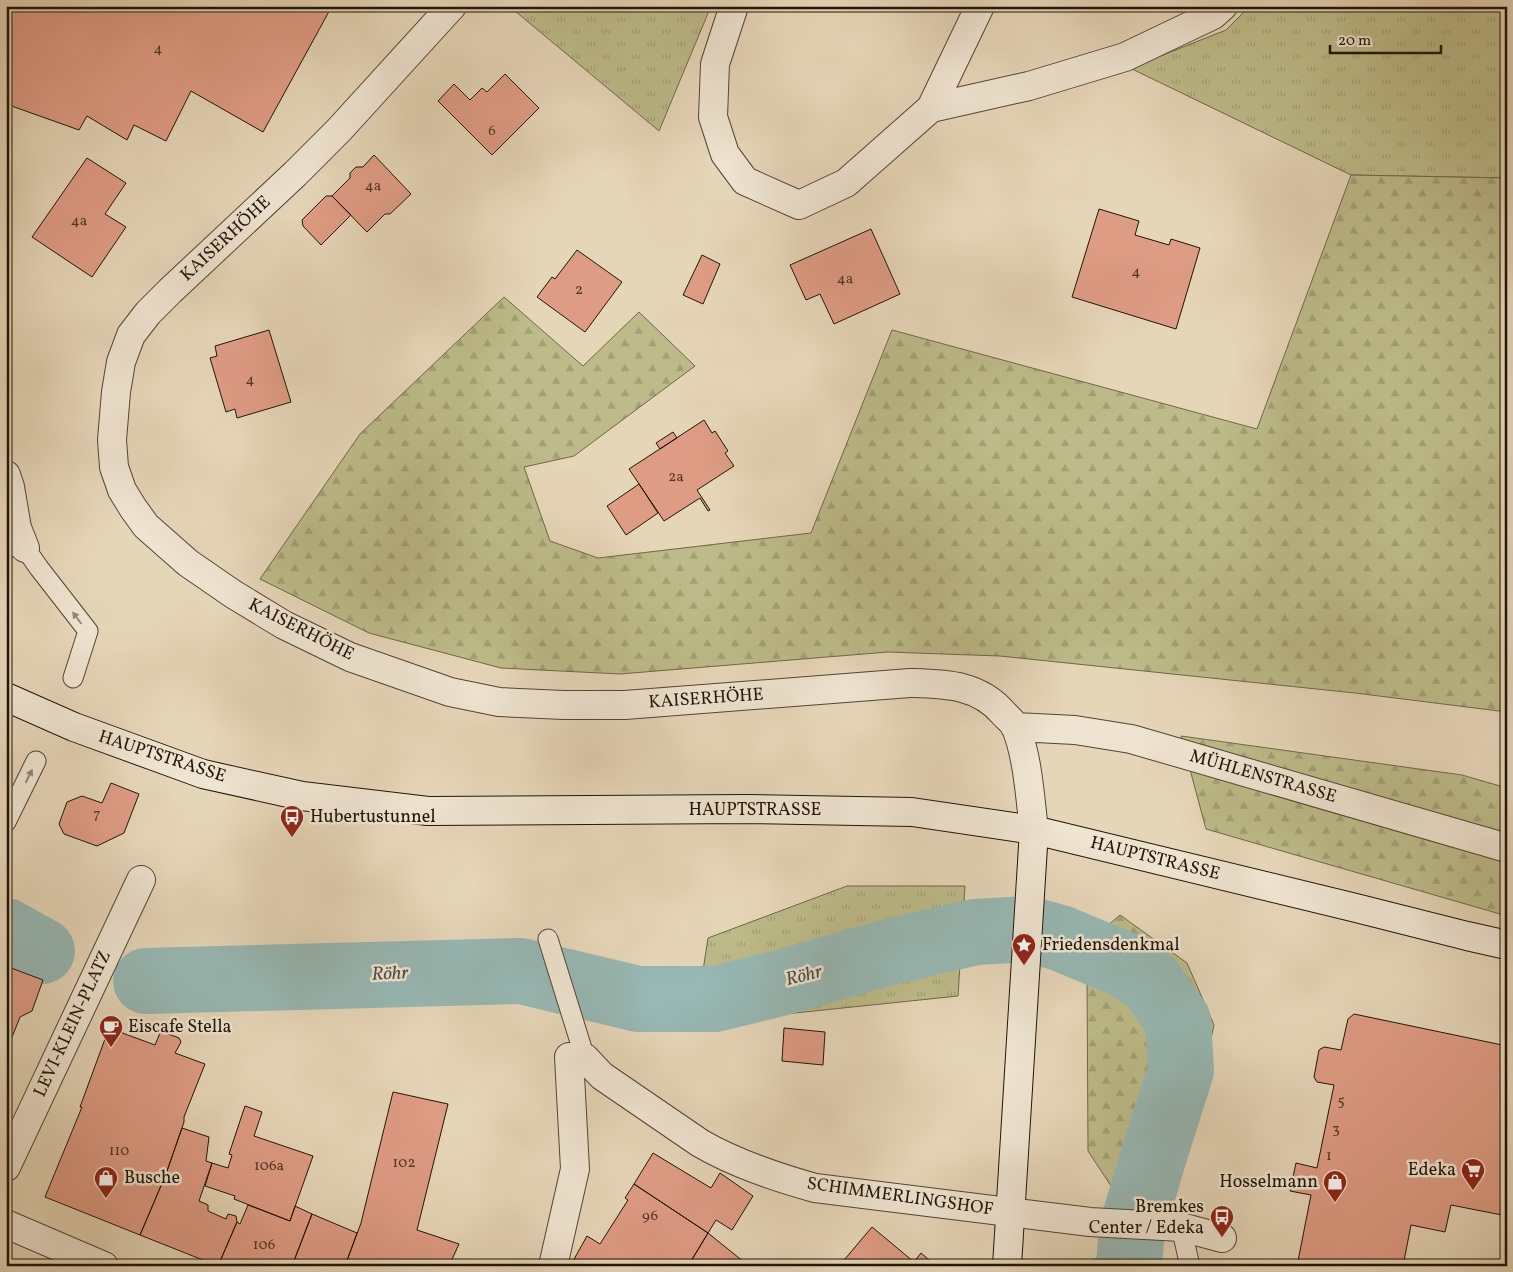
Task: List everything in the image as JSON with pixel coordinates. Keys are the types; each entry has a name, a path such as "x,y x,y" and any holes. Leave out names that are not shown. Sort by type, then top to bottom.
{"street":[{"name":"KAISERHÖHE","path":"452,6 339,130 274,194 170,291 148,313 131,335 121,362 116,392 112,440 114,467 122,490 146,526 188,563 233,594 284,625 350,657 450,692 499,702 624,705 910,683 942,684 986,696 1015,726 1023,753 1034,830 1008,1266"},
{"path":"734,6 715,64 713,117 725,154 745,181 798,206 846,183 932,108 980,6"},
{"path":"932,108 1029,86 1125,57 1213,15 1223,6"},
{"path":"6,474 10,487 16,542"},
{"name":"HAUPTSTRASSE","path":"6,697 74,728 202,774 302,796 428,811 748,809 912,812 1034,830 1507,945"},
{"name":"MÜHLENSTRASSE","path":"1015,726 1075,730 1130,739 1507,848"},
{"name":"LEVI-KLEIN-PLATZ","path":"6,1168 141,880"},
{"path":"553,1266 575,1169 577,1058"},
{"name":"SCHIMMERLINGSHOF","path":"577,1058 700,1143 715,1152 772,1176 815,1188 1090,1222 1178,1228 1222,1238"},
{"path":"6,1224 104,1266"}],"lane":[{"path":"16,542 39,568 88,631 73,678"},
{"path":"6,822 36,761"},
{"path":"548,940 577,1058"},
{"path":"1178,1228 1190,1266"}],"green space":[{"path":"509,6 711,6 659,131"},
{"path":"1250,6 1507,6 1507,178 1351,175 1130,68 1226,30"},
{"path":"1351,175 1507,178 1507,712 1355,693 1000,656 888,652 620,674 501,668 369,633 260,579 360,434 504,297 583,366 639,312 695,366 574,456 524,467 550,541 598,558 811,533 892,330 1257,429"},
{"path":"1181,736 1462,775 1507,788 1507,916 1206,829"},
{"path":"847,886 965,886 958,996 651,1028 584,1009 574,958 702,977 708,938"},
{"path":"1120,915 1187,963 1214,1025 1175,1198 1115,1192 1088,1151 1087,973 1100,932"},
{"path":"1098,1258 1168,1265 1168,1266 1077,1266"}],"building":[{"path":"6,6 332,6 263,132 191,91 166,141 134,125 127,140 87,116 79,130 6,104"},
{"path":"505,74 539,108 492,155 438,101 454,84 470,100 482,88 487,92"},
{"path":"374,155 411,194 390,214 385,214 367,232 332,196 350,178 350,173 356,167 363,167"},
{"path":"87,158 126,183 105,214 126,227 92,277 32,237"},
{"path":"326,196 332,196 351,215 321,245 303,226 302,220"},
{"path":"1099,209 1139,221 1135,235 1169,245 1171,239 1200,248 1176,329 1072,297"},
{"path":"871,229 900,294 834,324 820,294 806,300 790,265"},
{"path":"577,250 622,282 585,332 537,297 552,277 555,279"},
{"path":"702,255 720,264 703,304 683,295"},
{"path":"269,330 291,402 237,418 235,409 226,412 210,358 217,356 215,346"},
{"path":"704,420 712,433 715,431 728,451 725,453 734,466 697,490 710,510 708,511 700,498 664,521 629,469"},
{"path":"673,432 677,438 660,449 656,443"},
{"path":"639,484 658,513 626,535 607,506"},
{"path":"111,783 139,794 124,833 97,846 64,834 59,824 67,802 82,796 102,803"},
{"path":"6,966 43,980 32,1011 20,1017 9,1045 6,1046"},
{"path":"1354,1014 1507,1046 1507,1216 1451,1205 1445,1232 1411,1225 1403,1266 1297,1266 1311,1195 1290,1191 1296,1163 1317,1168 1334,1085 1317,1082 1314,1077 1319,1050 1324,1047 1341,1050 1348,1019"},
{"path":"109,1028 155,1045 160,1033 163,1032 179,1038 181,1042 175,1053 205,1064 184,1117 184,1122 166,1174 140,1235 45,1197 82,1107 80,1107"},
{"path":"784,1028 825,1032 823,1065 782,1061"},
{"path":"393,1092 448,1104 417,1230 459,1244 449,1266 345,1266 361,1223"},
{"path":"245,1106 262,1112 254,1136 313,1156 290,1221 234,1199 235,1196 205,1186 212,1163 228,1168 232,1155 229,1154"},
{"path":"182,1128 209,1137 206,1161 212,1163 199,1201 208,1205 208,1211 226,1219 228,1214 236,1216 237,1222 218,1266 140,1235 166,1174"},
{"path":"653,1153 711,1188 720,1173 753,1196 732,1230 716,1220 708,1233 634,1184"},
{"path":"634,1184 708,1233 688,1266 572,1266 587,1236 600,1244 628,1200 625,1198"},
{"path":"248,1205 290,1221 295,1206 312,1214 292,1266 218,1266 237,1222 240,1224"},
{"path":"312,1214 357,1233 345,1266 292,1266"},
{"path":"872,1227 914,1262 921,1253 936,1266 839,1266"},
{"path":"708,1233 749,1266 688,1266"}],"waterway":[{"name":"Röhr","path":"146,981 521,971 638,999 715,999 893,951 976,932 1028,929 1060,938 1125,965 1151,982 1178,1021 1181,1070 1132,1228 1129,1266"},
{"name":"Röhr","path":"6,931 42,951"}],"place":[{"name":"Hubertustunnel","path":"292,838"},
{"name":"Friedensdenkmal","path":"1024,966"},
{"name":"Eiscafe Stella","path":"111,1048"},
{"name":"Edeka","path":"1473,1191"},
{"name":"Busche","path":"106,1199"},
{"name":"Hosselmann","path":"1335,1203"},
{"name":"Bremkes Center / Edeka","path":"1222,1238"}]}
